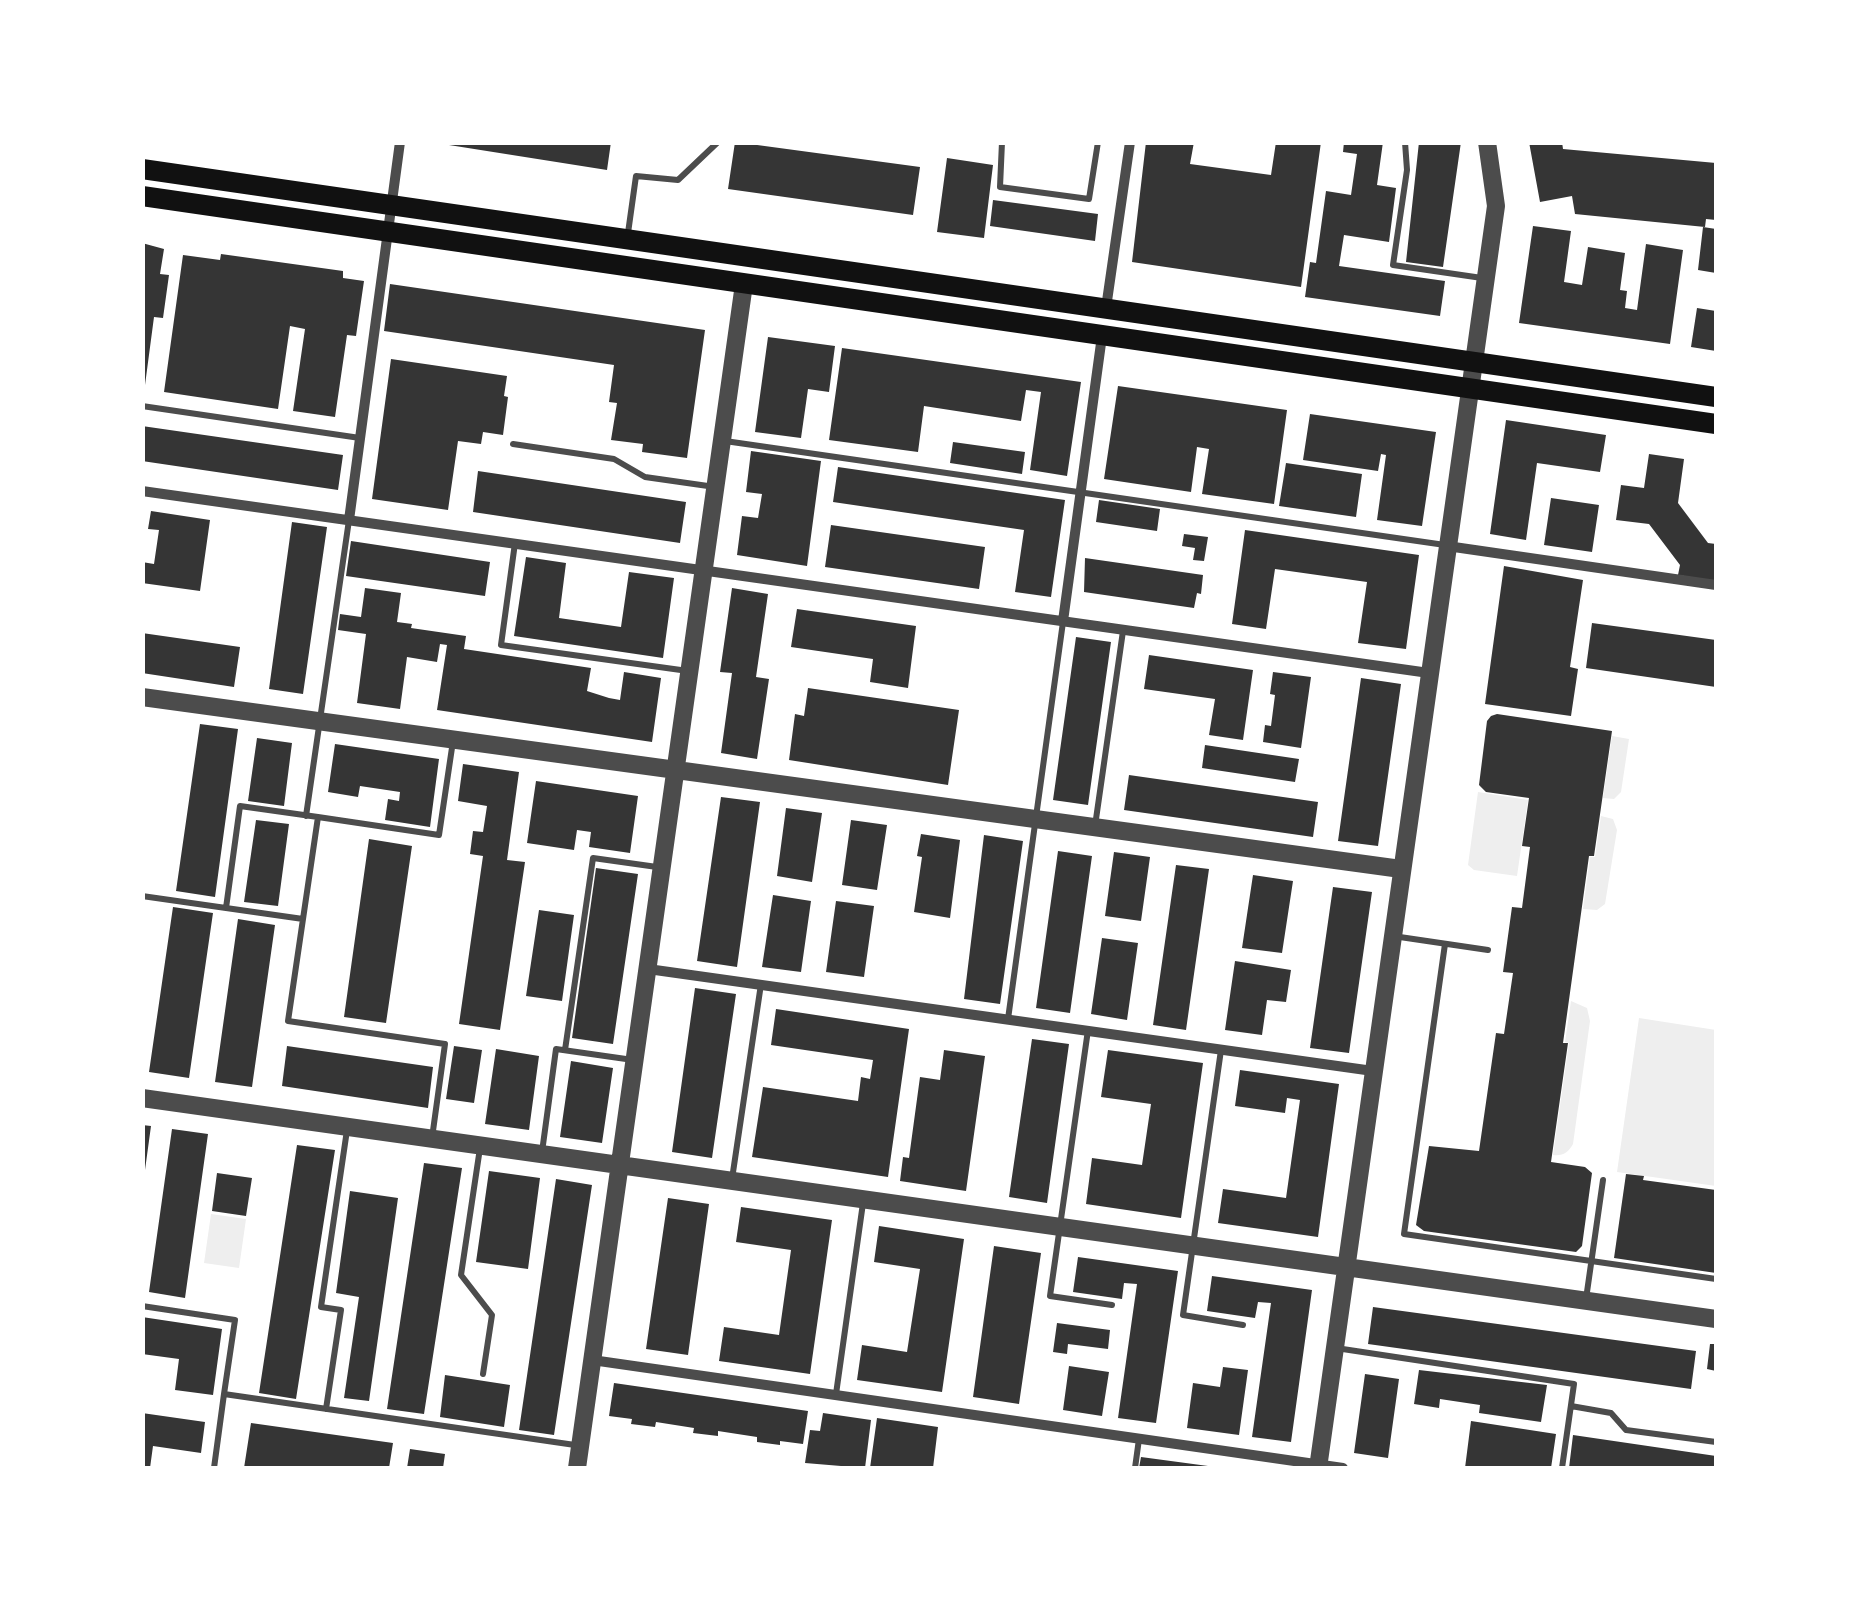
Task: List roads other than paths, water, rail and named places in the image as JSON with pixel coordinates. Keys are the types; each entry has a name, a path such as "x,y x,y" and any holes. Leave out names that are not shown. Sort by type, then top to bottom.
{"main road":[{"path":"142,169 1716,397"},
{"path":"142,196 1716,424"}],"street":[{"path":"348,520 400,142"},
{"path":"1106,309 1130,142"},
{"path":"1318,1467 1496,206 1487,142"},
{"path":"577,1468 744,284"},
{"path":"1063,621 1102,336"},
{"path":"142,491 1429,672"},
{"path":"1446,546 1716,585"},
{"path":"142,697 1401,869"},
{"path":"648,969 1374,1071"},
{"path":"142,1098 1716,1319"},
{"path":"592,1360 1342,1468"}],"lane":[{"path":"627,240 636,176 678,180 718,142"},
{"path":"1002,142 1000,186 1089,199 1098,142"},
{"path":"1404,142 1407,170 1394,266 1485,279"},
{"path":"142,406 360,438"},
{"path":"722,440 1446,546"},
{"path":"513,444 614,459 645,477 716,487"},
{"path":"306,816 348,520"},
{"path":"515,544 500,645 690,671"},
{"path":"1008,1019 1063,621"},
{"path":"1095,828 1124,630"},
{"path":"226,908 240,806 440,835 454,740"},
{"path":"318,817 288,1022 446,1044 432,1138"},
{"path":"566,1050 593,858 662,868"},
{"path":"142,896 303,919"},
{"path":"1392,936 1488,950"},
{"path":"1445,944 1404,1234 1716,1280"},
{"path":"732,1180 761,984"},
{"path":"1088,1030 1050,1296 1112,1305"},
{"path":"541,1154 556,1049 634,1060"},
{"path":"1221,1049 1183,1315 1243,1325"},
{"path":"326,1409 341,1310 322,1307 348,1126"},
{"path":"480,1145 461,1275 492,1315 482,1374"},
{"path":"1586,1300 1603,1180"},
{"path":"836,1395 864,1198"},
{"path":"142,1306 235,1320 214,1468"},
{"path":"1335,1348 1574,1384 1562,1468"},
{"path":"224,1394 580,1446"},
{"path":"1571,1406 1611,1412 1626,1430 1716,1442"},
{"path":"1134,1468 1139,1439"}]}
